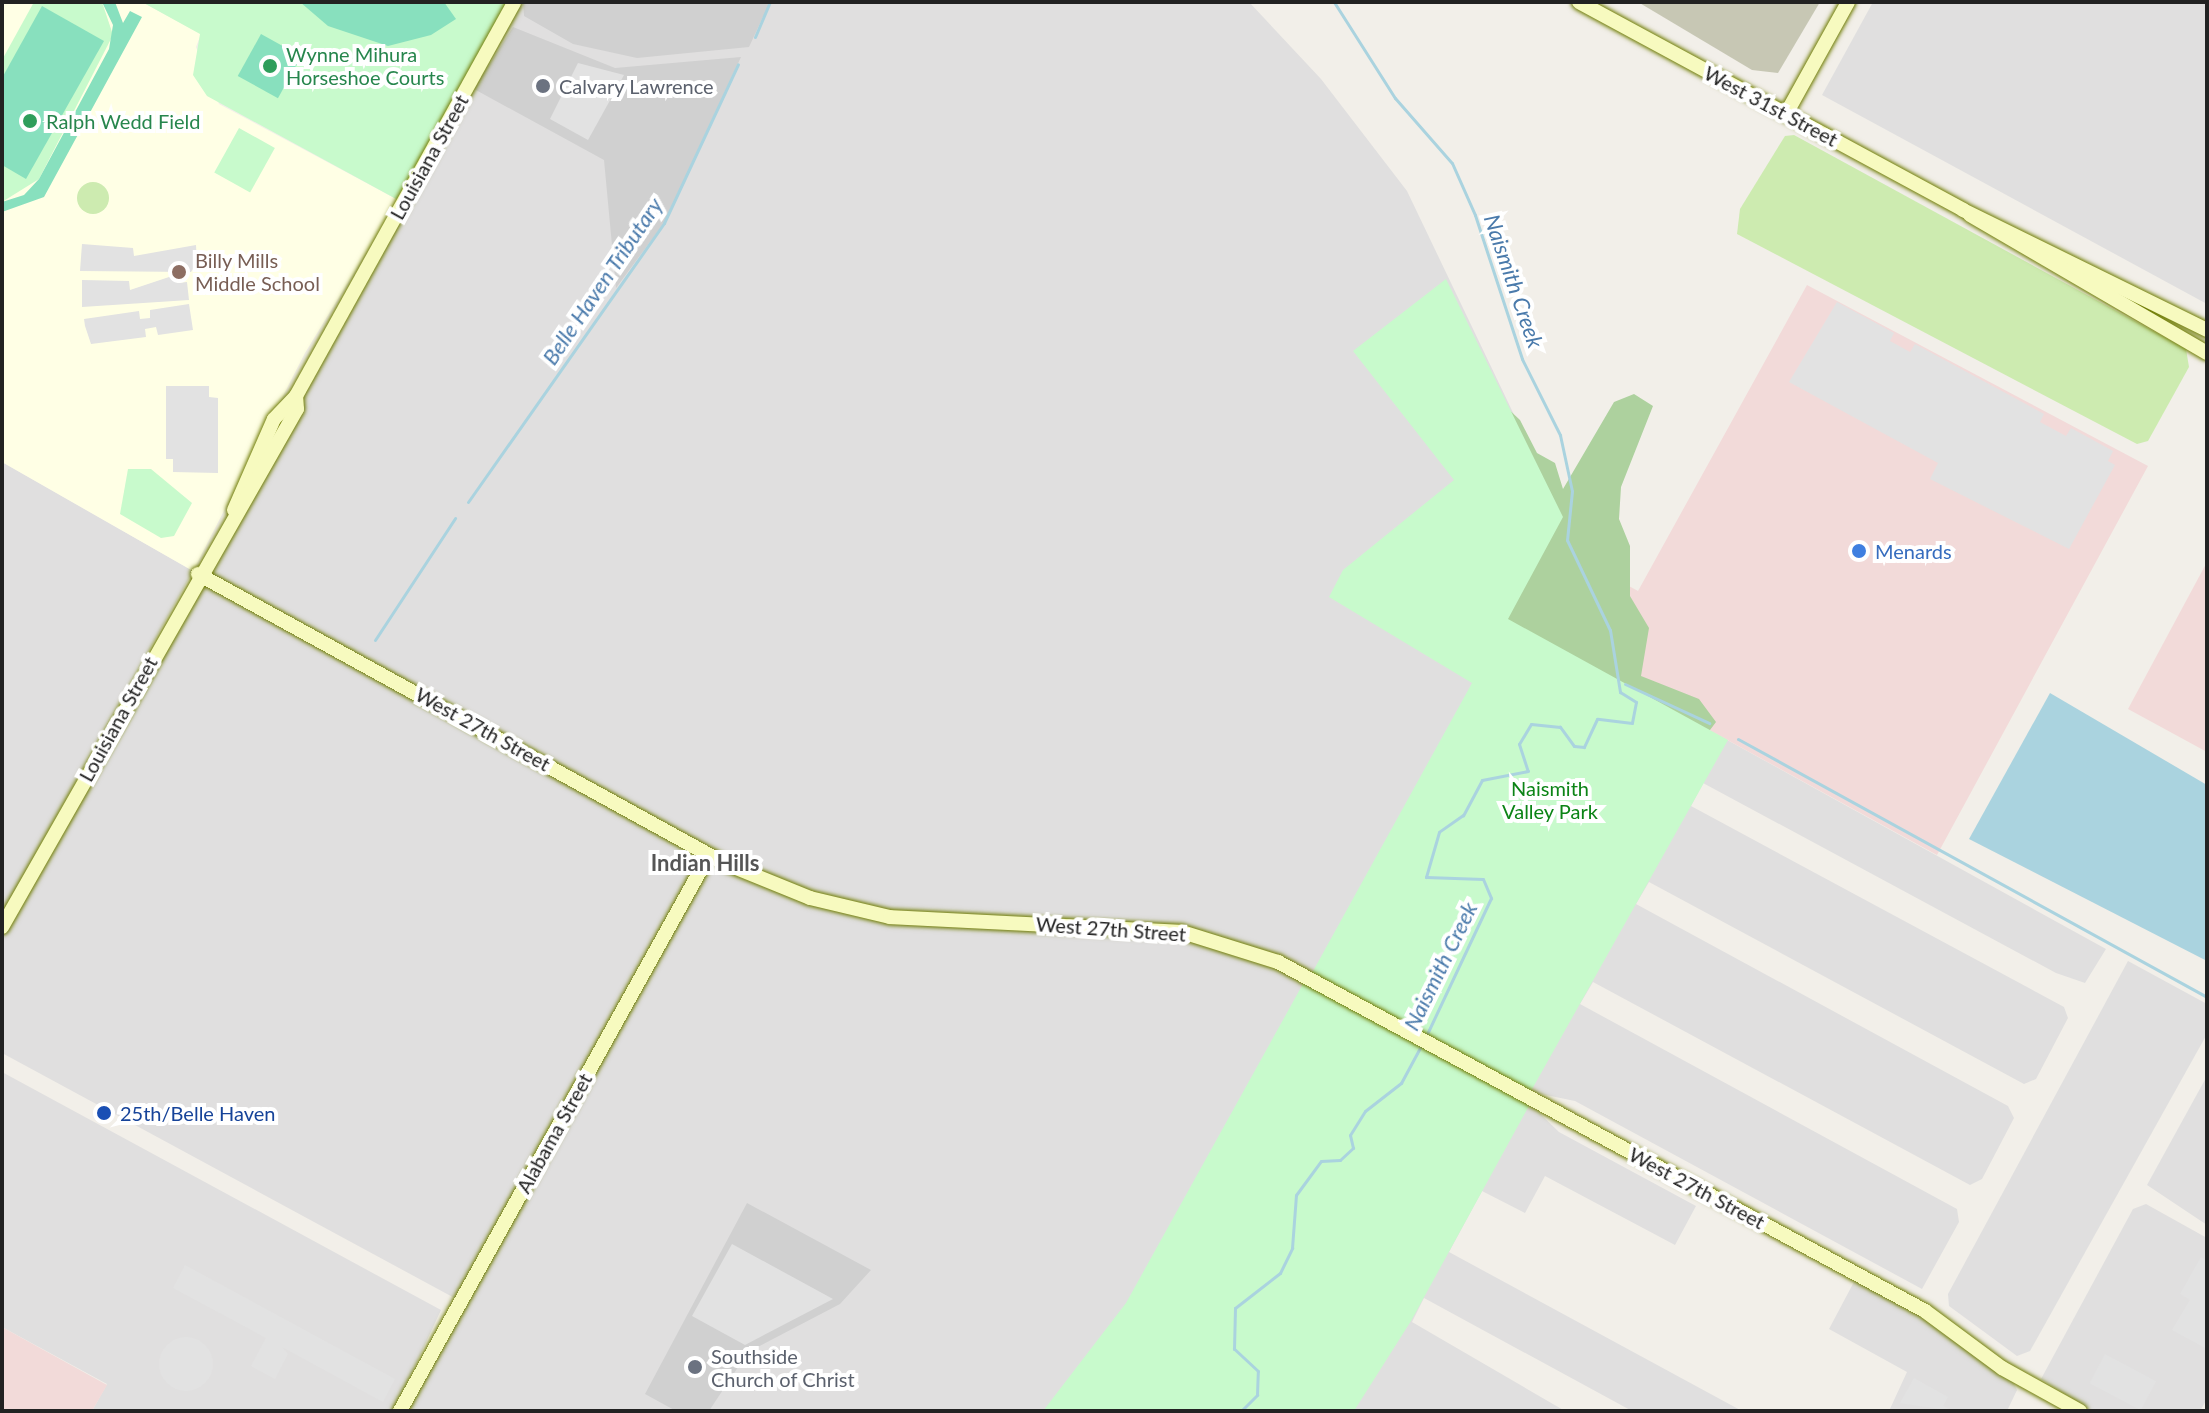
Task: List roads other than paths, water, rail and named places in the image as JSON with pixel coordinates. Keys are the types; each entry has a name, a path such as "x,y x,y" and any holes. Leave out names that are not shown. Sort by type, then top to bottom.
{"street":[{"name":"Louisiana Street","path":"2,927 234,510 274,419 296,396 514,2"},
{"name":"West 31st Street","path":"1579,2 1963,210 2207,353"},
{"path":"1786,114 1848,2"},
{"name":"West 31st Street","path":"1963,210 2207,330"},
{"name":"West 27th Street","path":"198,574 709,855 810,898 875,915 1182,932 1224,942 1278,962 1925,1311 1991,1361 2080,1411"},
{"name":"Alabama Street","path":"400,1411 709,855"}],"water":[{"path":"2050,693 2207,785 2207,961 1969,839"}],"waterway":[{"name":"Belle Haven Tributary","path":"755,37 770,2"},
{"name":"Naismith Creek","path":"1334,2 1395,98 1452,163 1475,215 1522,359 1560,435 1572,491 1567,540 1610,630 1620,692 1636,702 1632,723 1597,719 1584,747 1574,746 1560,727 1531,724 1519,744 1528,771 1482,780 1463,815 1439,832 1426,877 1483,879 1491,898 1425,1038"},
{"name":"Belle Haven Tributary","path":"468,502 664,223 738,64"},
{"name":"Belle Haven Tributary","path":"375,640 455,518"},
{"path":"1625,684 1709,723"},
{"path":"1738,739 2207,997"},
{"name":"Naismith Creek","path":"1241,1411 1257,1395 1258,1371 1234,1349 1235,1308 1280,1273 1292,1248 1296,1195 1321,1161 1340,1160 1353,1148 1350,1135 1365,1111 1401,1083 1422,1044"}],"place":[{"name":"Wynne Mihura Horseshoe Courts","path":"270,66"},
{"name":"Calvary Lawrence","path":"543,86"},
{"name":"Ralph Wedd Field","path":"30,121"},
{"name":"Billy Mills Middle School","path":"179,272"},
{"name":"Menards","path":"1859,551"},
{"name":"25th/Belle Haven","path":"104,1113"},
{"name":"Southside Church of Christ","path":"695,1367"}],"district":[{"name":"Indian Hills","path":"705,863"}],"park label":[{"name":"Naismith Valley Park","path":"1550,800"}]}
